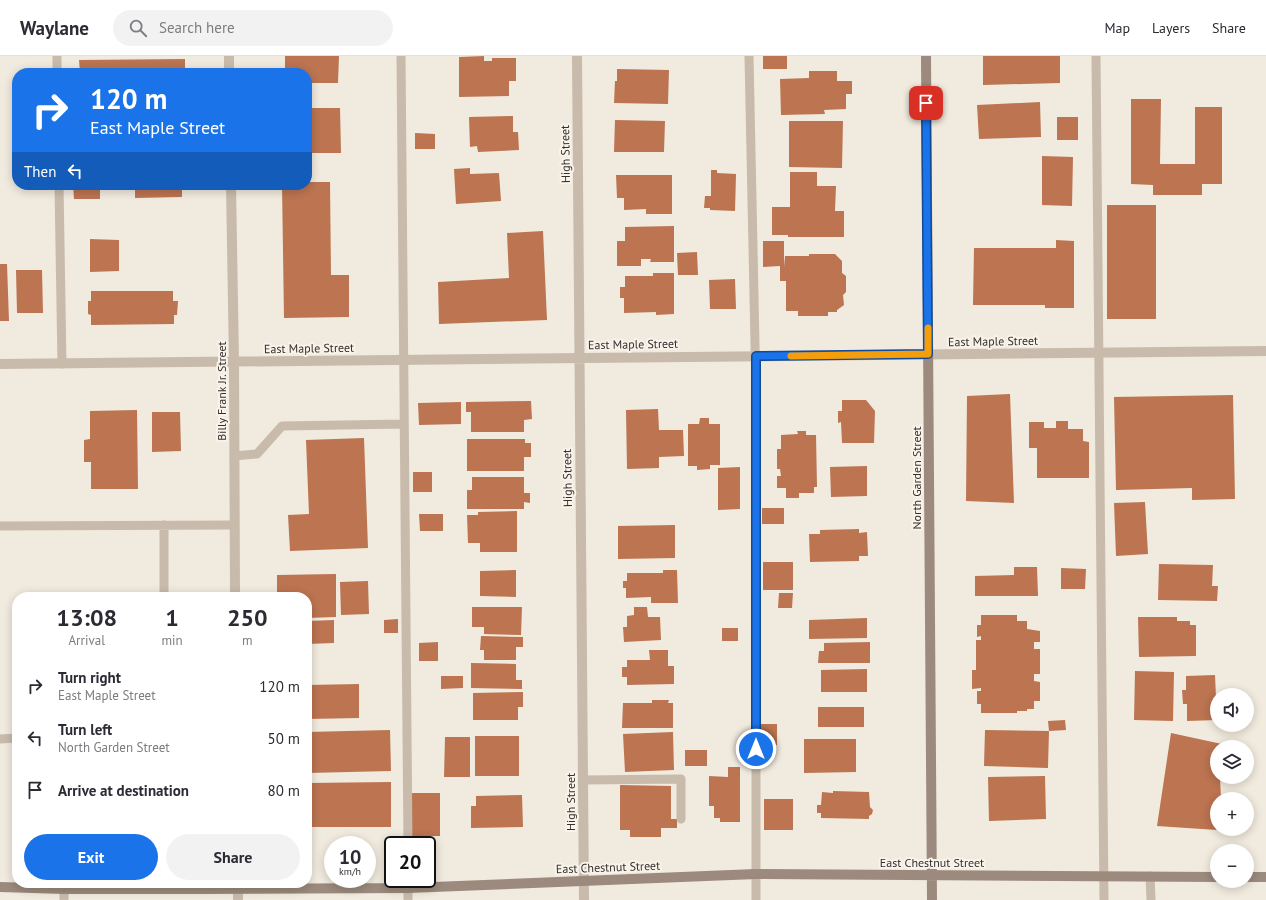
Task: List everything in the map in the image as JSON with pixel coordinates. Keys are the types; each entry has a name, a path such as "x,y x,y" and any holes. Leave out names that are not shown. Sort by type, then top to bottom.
{"main road":[{"name":"North Garden Street","path":"926,56 932,900"},
{"name":"East Chestnut Street","path":"436,883 584,882 756,874 1210,876"},
{"path":"1254,877 1266,876"},
{"name":"East Chestnut Street","path":"312,885 384,883"},
{"name":"East Chestnut Street","path":"0,887 12,887"},
{"name":"East Chestnut Street","path":"32,888 122,888"}],"street":[{"path":"229,56 229,68"},
{"name":"High Street","path":"577,56 584,900"},
{"name":"Billy Frank Jr. Street","path":"231,190 234,362 235,592"},
{"name":"East Maple Street","path":"0,364 1266,351"},
{"path":"238,888 238,900"}],"lane":[{"path":"57,56 57,68"},
{"path":"401,56 408,836"},
{"path":"749,56 756,356 756,900"},
{"path":"1096,56 1104,900"},
{"path":"59,190 62,364"},
{"path":"234,456 257,454 282,426 404,424"},
{"path":"164,525 164,592"},
{"path":"0,526 234,525"},
{"path":"0,739 12,738"},
{"path":"583,780 681,779 681,819"},
{"path":"1150,876 1151,900"},
{"path":"408,888 408,900"},
{"path":"64,889 64,900"}],"building":[{"path":"285,56 339,56 338,83 312,83 312,68 285,68"},
{"path":"484,56 484,61 492,61 492,58 516,58 516,81 509,81 509,96 459,97 459,57"},
{"path":"763,56 787,56 787,69 763,69"},
{"path":"983,56 1060,56 1060,83 983,85"},
{"path":"185,59 185,68 80,68 79,60"},
{"path":"617,69 669,70 668,104 614,103"},
{"path":"809,71 837,71 837,81 852,81 852,94 846,94 846,109 824,110 825,114 781,115 780,79 809,78"},
{"path":"1131,99 1161,99 1160,164 1195,164 1195,107 1222,107 1222,184 1202,184 1202,195 1153,195 1153,185 1131,184"},
{"path":"1040,102 1041,137 979,139 977,105"},
{"path":"312,108 340,108 341,153 312,153"},
{"path":"513,116 513,132 518,132 519,150 478,152 477,146 470,147 469,117"},
{"path":"1057,117 1078,117 1078,140 1057,140"},
{"path":"615,120 665,121 664,152 614,152"},
{"path":"789,121 843,121 842,168 789,167"},
{"path":"415,133 435,134 435,149 415,149"},
{"path":"1042,156 1073,157 1072,206 1042,205"},
{"path":"470,168 470,174 499,173 501,201 456,204 454,169"},
{"path":"711,170 717,170 717,173 736,174 735,211 710,210 710,208 704,208 705,196 711,196"},
{"path":"790,172 817,172 817,186 836,186 835,211 844,211 844,237 788,237 788,235 772,235 772,207 790,207"},
{"path":"616,175 672,175 672,214 646,214 646,209 624,210 624,198 617,198"},
{"path":"312,182 330,182 331,275 349,275 349,317 284,318 282,190 312,190"},
{"path":"73,190 100,190 100,199 74,199"},
{"path":"135,190 182,190 182,197 135,198"},
{"path":"1107,205 1156,205 1156,319 1107,319"},
{"path":"674,226 674,262 650,262 651,259 641,259 641,266 617,266 617,241 625,241 625,227"},
{"path":"543,231 547,320 439,324 438,282 509,278 507,233"},
{"path":"90,239 119,240 119,271 90,272"},
{"path":"1056,240 1074,241 1074,308 1045,308 1045,305 973,305 974,248 1056,248"},
{"path":"763,241 784,241 784,267 785,256 835,254 842,261 842,273 846,276 846,292 843,295 844,305 837,310 837,312 828,312 828,316 798,316 798,311 786,311 786,281 780,281 780,266 763,267"},
{"path":"697,252 698,275 678,275 677,253"},
{"path":"0,264 7,264 9,321 0,321"},
{"path":"16,270 42,270 43,313 17,313"},
{"path":"653,273 674,273 674,314 656,315 656,312 624,313 624,298 620,298 620,287 625,287 625,276 653,276"},
{"path":"735,279 736,309 710,309 709,280"},
{"path":"91,291 173,291 173,301 178,301 177,315 174,315 174,324 91,325 91,315 88,314 88,301 91,301"},
{"path":"1010,394 1014,503 966,501 967,396"},
{"path":"1233,395 1235,499 1192,500 1192,488 1116,490 1114,397"},
{"path":"842,400 866,400 875,411 874,443 842,443 841,422 838,423 838,411 842,411"},
{"path":"531,401 532,419 524,420 524,432 471,432 471,412 466,412 466,402"},
{"path":"461,402 461,424 419,425 418,403"},
{"path":"658,409 659,430 683,430 684,456 659,457 659,468 627,469 626,410"},
{"path":"137,410 138,489 91,489 91,462 84,462 84,440 90,439 90,411"},
{"path":"152,412 180,412 181,451 152,452"},
{"path":"700,418 709,418 709,424 720,424 720,465 710,465 710,469 697,470 697,466 688,466 688,424 699,424"},
{"path":"1056,421 1068,421 1068,429 1083,429 1083,441 1089,442 1089,478 1037,478 1037,448 1029,448 1029,422 1044,422 1044,428 1056,428"},
{"path":"797,431 806,431 806,435 816,435 817,487 814,487 814,493 799,493 799,498 786,498 786,488 777,488 777,476 781,476 780,469 777,469 777,449 781,449 781,435 798,434"},
{"path":"364,438 368,548 290,551 288,515 309,514 306,440"},
{"path":"467,439 525,439 525,443 531,443 531,457 524,457 524,471 467,471"},
{"path":"867,466 867,496 831,497 830,467"},
{"path":"740,467 740,509 718,510 718,468"},
{"path":"413,472 432,472 432,492 413,492"},
{"path":"472,477 524,477 524,493 530,493 530,503 524,502 524,509 467,509 467,490 472,490"},
{"path":"1145,502 1148,554 1116,556 1114,503"},
{"path":"762,508 784,508 784,524 762,524"},
{"path":"517,511 517,552 480,552 480,543 468,543 467,515 478,515 478,512"},
{"path":"419,514 443,514 443,531 420,531"},
{"path":"675,525 675,558 618,559 618,526"},
{"path":"859,529 859,533 867,532 868,556 859,556 859,561 810,562 809,534 820,534 820,530"},
{"path":"763,562 793,562 793,590 763,590"},
{"path":"1159,564 1213,565 1212,586 1218,586 1217,601 1158,600"},
{"path":"1014,567 1037,567 1038,596 975,596 975,576 1014,575"},
{"path":"1061,568 1086,569 1085,589 1061,589"},
{"path":"516,570 516,597 480,596 480,571"},
{"path":"663,570 677,570 678,603 651,603 651,597 626,598 626,588 623,588 623,581 627,581 627,573 663,573"},
{"path":"336,574 336,617 312,618 312,592 277,592 277,575"},
{"path":"368,581 369,614 341,615 340,582"},
{"path":"779,593 793,593 792,608 778,608"},
{"path":"472,607 522,607 521,635 484,634 484,627 472,627"},
{"path":"634,607 647,607 648,617 660,617 661,640 624,642 623,627 627,627 627,616 634,615"},
{"path":"981,615 1017,615 1017,621 1027,621 1027,629 1040,631 1040,642 1034,642 1034,649 1040,649 1040,674 1034,674 1034,681 1040,682 1040,701 1034,701 1034,709 1017,711 1017,713 981,713 981,704 977,704 977,691 981,691 981,688 972,689 972,670 976,670 976,640 981,640 981,636 977,637 977,625 981,625"},
{"path":"1138,617 1177,617 1177,621 1190,621 1190,625 1196,625 1196,656 1139,657"},
{"path":"867,618 867,638 809,639 809,620"},
{"path":"398,619 398,633 384,633 384,620"},
{"path":"334,620 334,643 312,644 312,621"},
{"path":"722,628 738,628 738,641 722,641"},
{"path":"481,636 523,637 523,647 516,647 516,660 484,660 484,650 480,650"},
{"path":"438,642 438,661 419,661 419,643"},
{"path":"870,642 870,663 818,663 819,651 824,651 824,643"},
{"path":"649,650 668,650 668,666 674,666 674,684 627,685 627,677 622,677 622,667 627,667 627,660 650,660"},
{"path":"471,663 516,664 516,680 522,680 522,689 471,688"},
{"path":"867,669 867,692 821,692 821,670"},
{"path":"1135,671 1174,672 1173,721 1134,720"},
{"path":"1215,675 1216,688 1210,688 1210,720 1187,721 1187,704 1183,704 1182,690 1186,690 1186,676"},
{"path":"441,676 463,676 463,688 441,689"},
{"path":"359,684 359,718 312,719 312,685"},
{"path":"523,692 523,707 518,707 518,720 473,720 473,693"},
{"path":"652,700 669,700 668,703 673,703 673,728 622,728 623,703 652,703"},
{"path":"818,707 864,707 864,727 818,727"},
{"path":"1065,720 1066,730 1049,731 1048,721"},
{"path":"759,724 777,724 777,745 759,745"},
{"path":"390,730 391,771 312,773 312,732"},
{"path":"985,730 1049,731 1048,768 984,766"},
{"path":"673,732 674,770 625,772 623,734"},
{"path":"1171,733 1210,741 1210,784 1220,784 1221,792 1210,792 1210,830 1157,826"},
{"path":"475,736 519,736 519,776 475,776"},
{"path":"445,737 470,737 470,777 444,777"},
{"path":"804,739 856,739 856,772 804,773"},
{"path":"685,750 707,750 707,766 685,766"},
{"path":"728,767 740,767 740,822 720,822 720,818 714,818 714,806 709,806 709,776 728,777"},
{"path":"1045,776 1046,819 989,821 988,777"},
{"path":"391,782 391,827 312,827 312,783"},
{"path":"620,785 671,786 671,819 677,819 677,828 661,828 661,837 630,837 630,830 620,830"},
{"path":"833,791 869,792 870,807 873,810 872,814 869,816 869,819 821,818 821,813 817,813 817,805 821,805 822,792 833,793"},
{"path":"411,793 440,793 440,836 412,836"},
{"path":"522,795 523,827 471,828 471,806 476,806 476,796"},
{"path":"764,799 793,799 793,830 764,830"}],"slow traffic":[{"path":"791,356 928,354 928,328"}],"route":[{"path":"756,749 756,356 928,354 926,103"}]}
